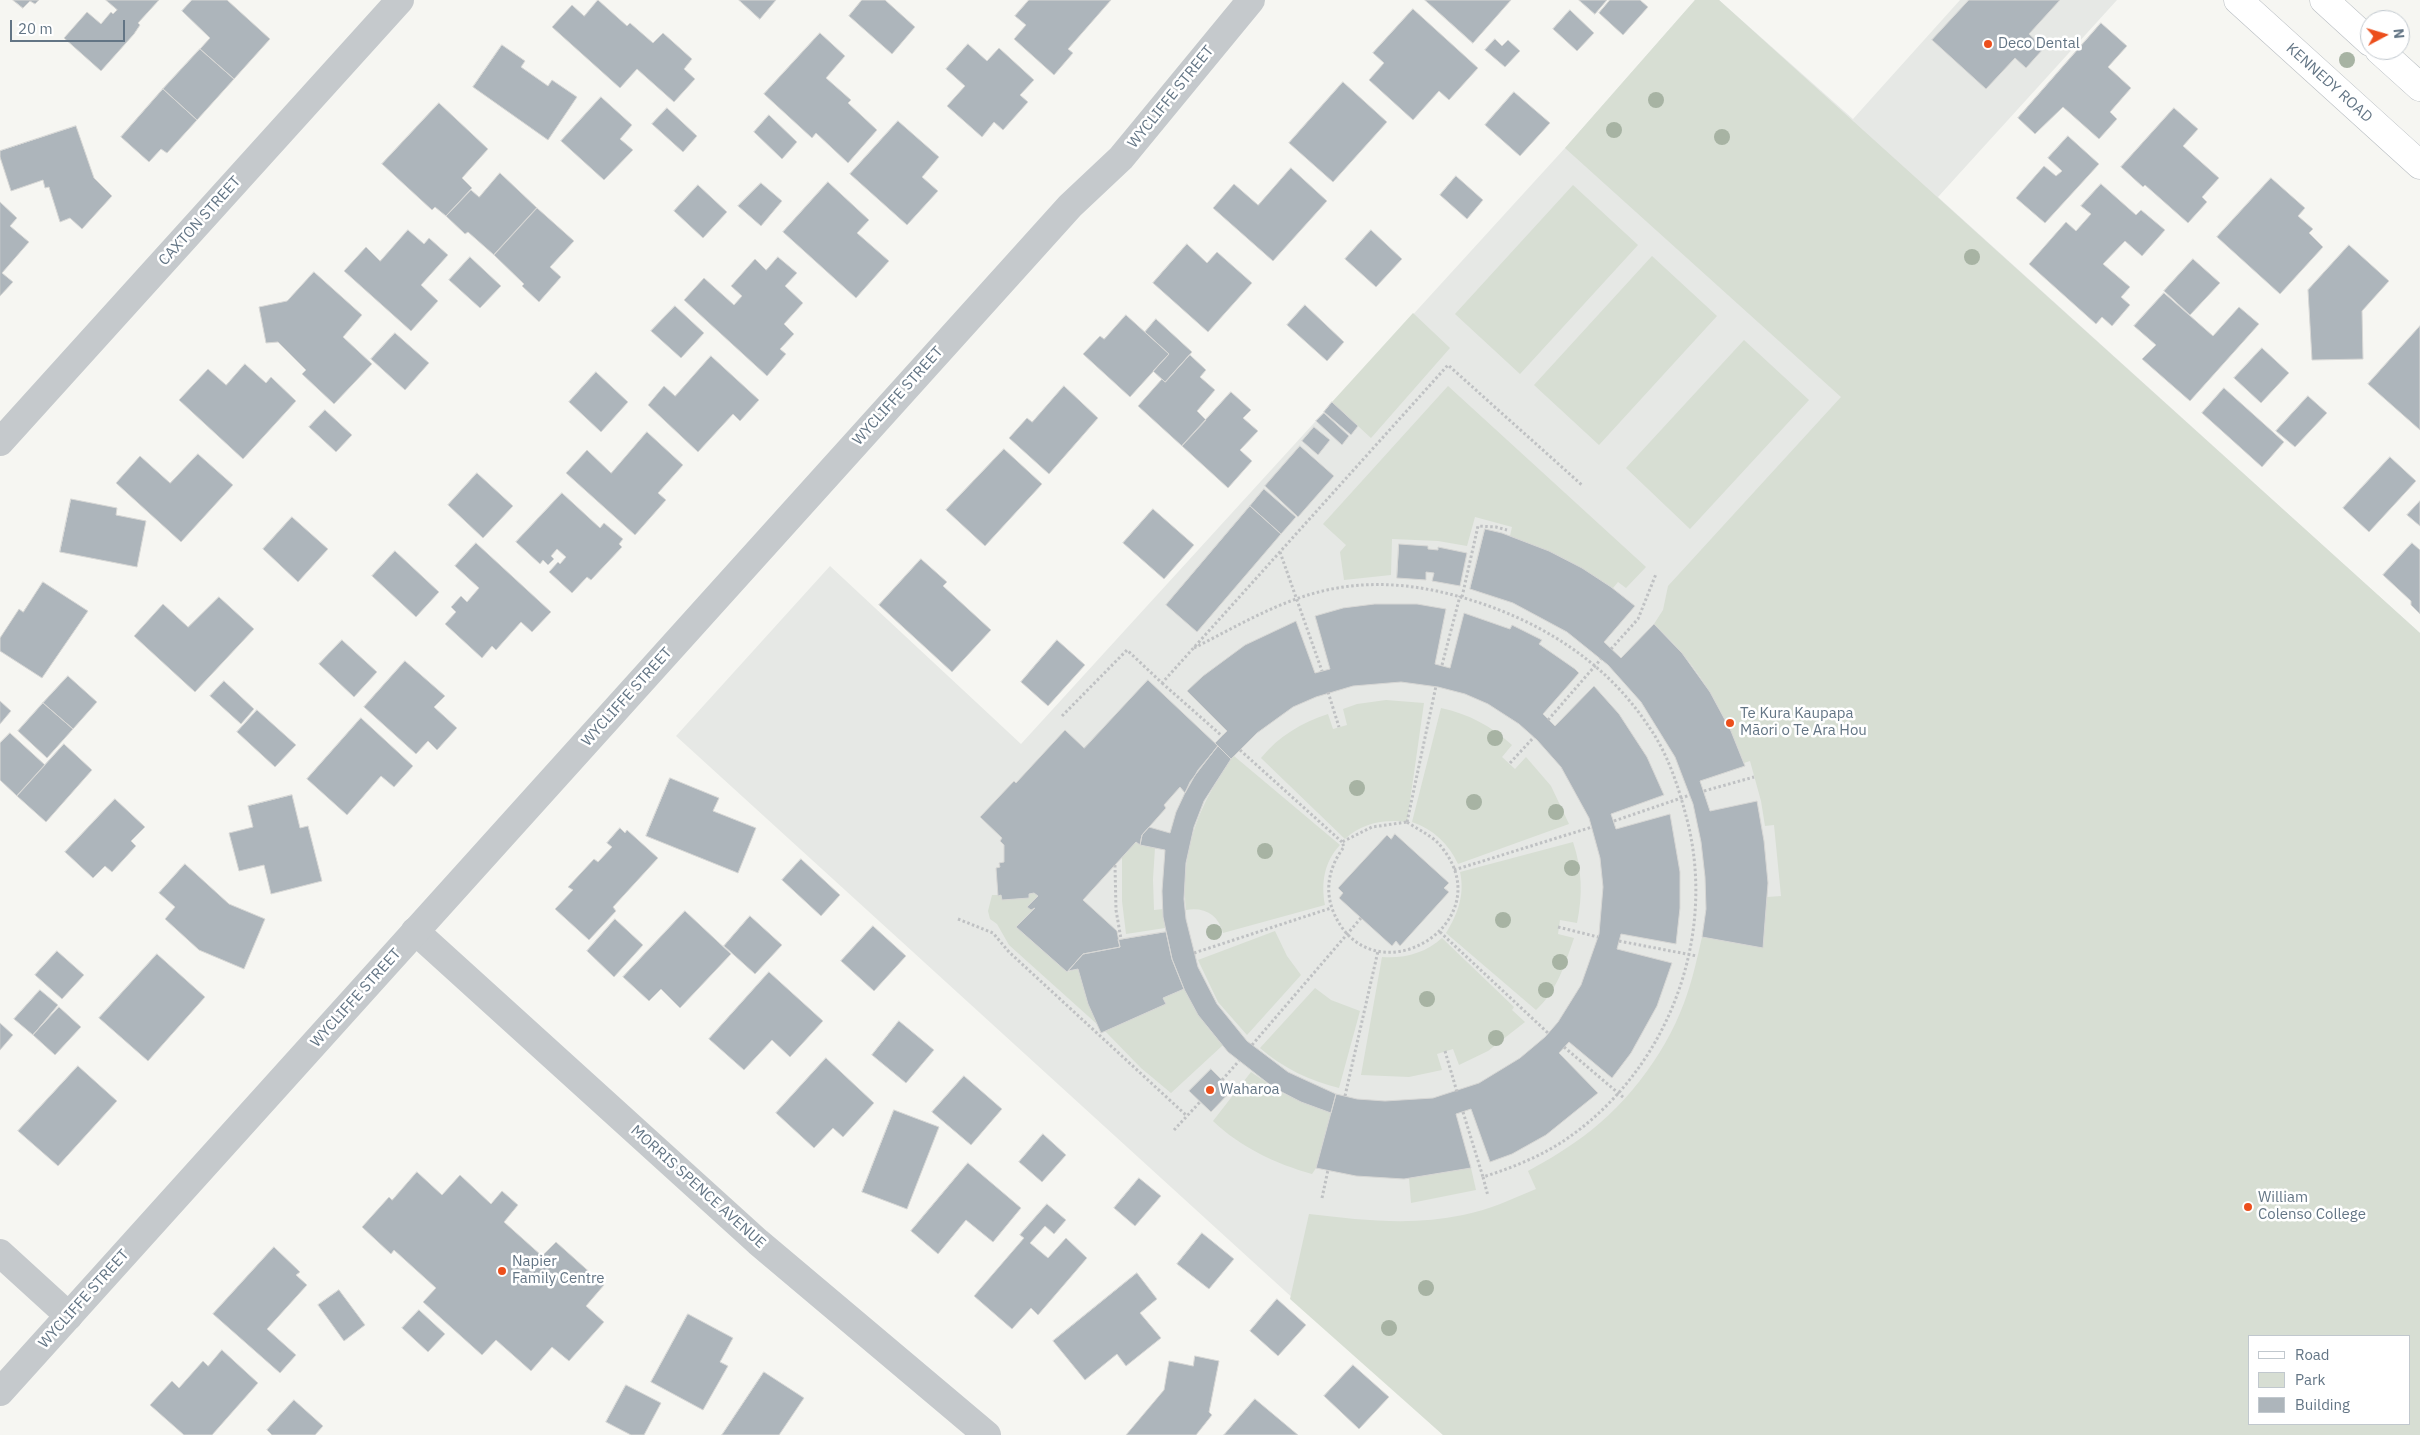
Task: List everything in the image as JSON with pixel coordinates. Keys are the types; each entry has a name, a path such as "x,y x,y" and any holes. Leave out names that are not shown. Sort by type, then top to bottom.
{"main road":[{"name":"KENNEDY ROAD","path":"2238,0 2420,164"},
{"path":"2324,0 2360,33"},
{"path":"2390,60 2420,87"}],"street":[{"name":"WYCLIFFE STREET","path":"0,1392 1063,213 1121,158 1251,0"},
{"name":"CAXTON STREET","path":"0,442 396,2"},
{"name":"MORRIS SPENCE AVENUE","path":"415,931 758,1242 986,1435"},
{"path":"0,1254 69,1316"}],"path":[{"path":"1162,683 1448,365 1583,486"},
{"path":"1442,665 1478,526 1507,530"},
{"path":"1280,552 1322,671"},
{"path":"1611,649 1638,619 1656,574"},
{"path":"1194,648 1254,617 1326,590 1371,584 1416,587 1461,597 1530,622 1569,645 1622,691 1647,724 1672,771 1681,798 1696,865 1695,909 1689,954 1679,992 1659,1038 1644,1062 1591,1119 1562,1142 1528,1161 1484,1177"},
{"path":"1062,716 1127,650 1222,736"},
{"path":"1548,720 1601,659"},
{"path":"1407,822 1436,686"},
{"path":"1328,692 1339,727"},
{"path":"1510,763 1534,737"},
{"path":"1240,750 1342,842 1344,846 1334,861 1329,878 1332,908 1347,934 1362,944 1378,951 1396,953 1413,950 1440,932 1447,923 1454,906 1457,889 1454,870 1448,855 1437,841 1407,822 1372,827 1342,842"},
{"path":"1704,791 1754,777"},
{"path":"1614,821 1690,795"},
{"path":"1454,870 1592,827"},
{"path":"1115,865 1116,910 1121,940"},
{"path":"1194,953 1332,908"},
{"path":"1252,1045 1361,918"},
{"path":"958,919 993,933 1016,959 1187,1116"},
{"path":"1558,927 1598,937"},
{"path":"1440,932 1548,1033"},
{"path":"1619,941 1697,956"},
{"path":"1346,1096 1378,951"},
{"path":"1564,1047 1624,1098"},
{"path":"1445,1051 1456,1092"},
{"path":"1222,1080 1239,1061"},
{"path":"1174,1130 1200,1102"},
{"path":"1463,1112 1484,1177 1488,1196"},
{"path":"1322,1198 1328,1170"}],"shaded area":[{"name":"Te Kura Kaupapa Māori o Te Ara Hou","path":"1695,0 1719,0 1853,119 1960,0 2117,0 1938,197 2420,633 2420,1435 1443,1435 676,736 830,566 1021,744 1565,148"}],"green space":[{"path":"1695,0 1719,0 2420,633 2420,1435 1443,1435 1290,1299 1309,1214 1386,1221 1444,1218 1482,1210 1536,1189 1528,1171 1592,1130 1625,1099 1653,1063 1676,1023 1684,1003 1702,937 1763,948 1767,897 1781,896 1774,825 1765,826 1761,801 1750,761 1744,763 1732,733 1709,691 1678,648 1654,624 1663,610 1668,586 1841,397 1565,148"},
{"path":"1573,185 1638,245 1520,374 1455,314"},
{"path":"1652,256 1717,316 1599,445 1534,385"},
{"path":"1413,313 1450,348 1371,438 1332,402"},
{"path":"1744,340 1809,400 1690,529 1626,468"},
{"path":"1448,386 1646,567 1626,588 1618,582 1613,588 1559,556 1510,536 1512,527 1475,517 1467,546 1438,541 1392,539 1391,575 1344,580 1340,552 1346,545 1323,524"},
{"path":"1386,700 1424,703 1407,822 1390,821 1374,823 1359,829 1345,839 1261,758 1275,743 1291,731 1309,722 1328,714 1333,729 1347,725 1343,709 1357,704"},
{"path":"1441,708 1470,717 1504,738 1512,745 1502,757 1515,769 1526,757 1551,786 1569,824 1458,864 1440,838 1412,822"},
{"path":"1234,756 1340,845 1330,858 1325,873 1323,889 1325,905 1223,933 1218,921 1209,913 1193,909 1186,910 1185,875 1191,841 1202,809 1225,766"},
{"path":"1136,842 1140,845 1155,848 1154,910 1163,909 1165,928 1126,934 1122,901 1122,857"},
{"path":"1573,842 1580,872 1579,913 1577,923 1560,920 1558,934 1574,938 1555,986 1536,1010 1446,933 1454,919 1461,896 1460,872"},
{"path":"1034,893 1038,896 1027,907 1035,908 1016,927 1067,972 1078,969 1098,1025 1009,945 997,924 990,919 988,911 992,895 1001,895 1002,900 1029,898 1029,894"},
{"path":"1275,931 1287,956 1301,975 1247,1035 1218,1002 1198,960"},
{"path":"1442,938 1514,1007 1512,1010 1525,1022 1488,1051 1459,1065 1453,1049 1437,1054 1442,1070 1409,1077 1361,1075 1382,957 1414,954 1429,948"},
{"path":"1315,988 1331,1000 1360,1011 1339,1088 1297,1073 1278,1062 1260,1048"},
{"path":"1184,989 1208,1028 1223,1045 1171,1093 1141,1068 1105,1031 1166,1004 1163,998"},
{"path":"1251,1072 1282,1093 1331,1113 1316,1168 1312,1174 1259,1154 1235,1139 1213,1121"},
{"path":"1471,1168 1476,1190 1411,1203 1409,1178"}],"building":[{"path":"13,0 39,0 35,4 30,1 23,8"},
{"path":"106,0 159,0 138,23 140,25 134,34 101,71 64,38 87,12 101,24 111,12 113,14 117,10"},
{"path":"192,0 227,0 270,39 234,79 200,49 210,38 182,11"},
{"path":"598,0 627,26 630,23 653,43 663,33 692,59 684,69 695,79 674,102 637,69 620,88 552,27 572,5 584,16"},
{"path":"739,0 776,0 760,19"},
{"path":"862,0 885,0 915,27 892,54 849,16"},
{"path":"1029,0 1111,0 1068,49 1073,53 1054,75 1014,39 1026,25 1015,16"},
{"path":"1425,0 1511,0 1473,43"},
{"path":"1579,0 1607,0 1595,14"},
{"path":"1610,0 1640,0 1648,7 1623,35 1599,13"},
{"name":"Deco Dental","path":"1969,0 2060,0 2029,34 2044,48 2026,68 2015,58 1986,89 1932,40"},
{"path":"1413,9 1478,68 1449,100 1439,91 1413,120 1369,80 1384,63 1373,53"},
{"path":"1570,10 1594,33 1577,51 1553,29"},
{"path":"2101,23 2127,46 2108,67 2131,88 2110,112 2117,119 2099,139 2063,107 2035,134 2018,118"},
{"path":"820,33 845,56 826,78 851,100 848,103 877,130 848,163 816,133 812,138 764,94"},
{"path":"1495,39 1502,46 1508,40 1520,51 1505,67 1485,50"},
{"path":"968,44 987,61 999,48 1034,80 1020,95 1028,102 1003,130 994,122 982,137 947,106 965,86 946,69"},
{"path":"502,45 525,61 521,67 548,86 552,80 577,97 548,140 473,87"},
{"path":"200,49 234,79 197,120 163,89"},
{"path":"1343,82 1387,122 1333,182 1289,143"},
{"path":"163,89 197,120 167,153 161,149 149,162 121,137"},
{"path":"1514,92 1550,123 1520,156 1485,125"},
{"path":"601,97 632,125 620,139 633,150 604,180 561,141"},
{"path":"439,103 488,149 462,178 472,188 446,216 435,207 432,210 382,164"},
{"path":"667,108 697,136 683,152 652,124"},
{"path":"2174,108 2198,129 2183,146 2219,178 2202,197 2207,202 2188,223 2145,185 2143,187 2121,167"},
{"path":"769,115 797,142 782,159 754,132"},
{"path":"898,121 939,157 922,177 938,191 907,225 850,174"},
{"path":"76,126 94,178 112,196 82,229 70,218 60,222 49,187 45,188 43,180 11,191 0,157 0,151"},
{"path":"2068,136 2099,164 2045,223 2016,198 2044,166 2056,176 2062,171 2048,158"},
{"path":"1291,168 1327,201 1273,261 1213,208 1234,184 1258,205"},
{"path":"500,173 537,208 494,255 468,232 465,234 446,216 471,190 479,197"},
{"path":"1456,176 1483,200 1467,219 1440,195"},
{"path":"2271,178 2305,208 2298,216 2313,229 2309,233 2323,247 2280,294 2217,237"},
{"path":"828,182 869,220 857,233 889,261 856,298 783,232"},
{"path":"761,183 782,201 761,226 738,206"},
{"path":"2101,184 2136,215 2141,210 2165,230 2142,256 2125,241 2103,264 2130,287 2121,297 2130,305 2112,326 2102,317 2096,324 2029,264 2066,222 2076,231 2091,214 2081,206"},
{"path":"698,185 727,212 703,238 674,211"},
{"path":"0,202 17,218 10,226 29,242 2,273 13,282 0,296"},
{"path":"537,208 574,241 550,267 561,277 539,302 522,286 524,284 494,255"},
{"path":"408,230 424,244 429,238 448,255 421,285 438,301 411,331 344,271 366,247 380,261"},
{"path":"1371,230 1402,259 1376,287 1345,259"},
{"path":"1187,244 1207,263 1217,252 1252,283 1208,332 1153,283"},
{"path":"2349,245 2389,281 2362,311 2363,359 2312,360 2308,290"},
{"path":"470,257 501,286 480,308 449,280"},
{"path":"778,257 797,273 785,286 803,303 784,324 794,334 780,349 786,354 767,376 684,300 704,278 734,305 742,296 731,286 755,259 766,270"},
{"path":"2193,259 2220,283 2190,315 2164,291"},
{"path":"314,272 362,315 343,337 372,364 334,404 302,374 306,370 278,342 266,343 259,307 287,301"},
{"path":"2164,293 2213,336 2239,307 2259,324 2190,401 2142,359 2156,345 2134,326"},
{"path":"1305,305 1344,342 1327,361 1287,325"},
{"path":"675,306 704,333 681,358 651,331"},
{"path":"1126,315 1169,354 1130,397 1083,354 1100,336 1104,339"},
{"path":"1156,319 1192,352 1165,382 1153,371 1169,354 1145,332"},
{"path":"2420,326 2420,430 2368,384"},
{"path":"395,333 429,363 405,390 371,359"},
{"path":"2262,348 2289,373 2261,403 2234,378"},
{"path":"1190,355 1206,370 1200,377 1215,390 1197,411 1206,420 1182,446 1138,406 1162,379 1165,382"},
{"path":"711,356 759,400 740,421 733,414 698,452 648,405 664,386 675,396"},
{"path":"245,364 266,383 271,377 296,401 243,459 179,400 208,369 226,385"},
{"path":"596,372 628,402 601,432 569,402"},
{"path":"1064,386 1098,418 1049,474 1009,438 1027,418 1032,422"},
{"path":"2224,388 2284,442 2262,467 2202,413"},
{"path":"1231,392 1251,410 1243,418 1258,431 1240,450 1252,461 1228,488 1182,446"},
{"path":"2308,396 2327,413 2295,447 2276,431"},
{"path":"1332,402 1358,426 1351,435 1324,412"},
{"path":"325,410 352,435 336,452 309,427"},
{"path":"1324,413 1349,436 1342,445 1316,421"},
{"path":"1314,427 1330,440 1318,455 1302,441"},
{"path":"647,432 683,465 658,493 666,500 635,535 566,473 587,450 611,473"},
{"path":"1300,446 1334,476 1298,517 1265,486"},
{"path":"1004,449 1042,484 985,546 946,510"},
{"path":"198,454 233,485 181,542 116,483 140,456 170,483"},
{"path":"2390,457 2416,481 2369,532 2343,508"},
{"path":"477,473 513,506 483,538 448,505"},
{"path":"1264,489 1296,517 1281,534 1250,506"},
{"path":"562,493 600,528 604,523 623,539 619,544 622,547 591,580 587,577 572,593 549,572 558,562 560,564 566,557 557,549 551,556 554,559 548,565 543,560 540,564 516,542"},
{"path":"71,499 117,508 116,515 146,521 137,567 60,552"},
{"path":"2420,501 2420,526 2407,515"},
{"path":"1250,506 1281,534 1197,632 1166,605"},
{"path":"1153,509 1194,545 1164,579 1123,543"},
{"path":"292,517 328,549 298,582 263,549"},
{"path":"1485,529 1502,533 1549,551 1582,568 1611,587 1635,606 1604,642 1621,658 1654,624 1682,653 1710,692 1731,731 1745,766 1700,781 1710,811 1757,801 1764,841 1768,883 1763,948 1702,937 1706,909 1705,877 1701,842 1693,804 1675,757 1641,702 1608,665 1567,632 1513,603 1470,589"},
{"path":"476,543 551,612 532,632 521,622 496,650 492,646 482,658 445,624 456,612 451,607 461,596 467,602 479,588 455,566"},
{"path":"2412,543 2420,550 2420,614 2411,605 2411,601 2383,575"},
{"path":"1399,544 1428,546 1428,549 1438,550 1438,547 1467,553 1460,586 1432,581 1434,573 1426,572 1426,580 1397,578"},
{"path":"395,551 439,592 416,617 372,576"},
{"path":"921,559 947,582 943,586 991,630 952,672 879,605"},
{"path":"43,582 88,611 42,678 0,651 0,638 19,609 23,612"},
{"path":"219,597 254,629 195,692 134,636 163,604 188,627"},
{"path":"1375,604 1417,604 1446,609 1435,664 1450,668 1464,613 1510,629 1512,625 1542,640 1539,644 1579,673 1543,714 1555,726 1594,686 1619,714 1647,757 1664,795 1611,814 1616,829 1670,814 1680,872 1680,908 1676,944 1621,934 1617,949 1672,963 1657,1006 1631,1053 1612,1078 1569,1042 1559,1053 1598,1093 1546,1135 1512,1154 1490,1162 1471,1109 1456,1114 1471,1168 1404,1179 1356,1176 1316,1168 1336,1094 1357,1099 1385,1101 1433,1098 1479,1083 1520,1058 1545,1037 1558,1022 1581,985 1599,934 1603,887 1600,858 1589,818 1561,767 1537,740 1519,724 1488,704 1465,694 1438,687 1401,682 1353,686 1316,697 1293,707 1257,733 1231,759 1215,743 1227,731 1187,691 1203,676 1245,645 1296,621 1315,673 1330,669 1315,616 1343,608"},
{"path":"342,640 377,672 354,697 319,664"},
{"path":"1057,640 1085,665 1048,706 1021,682"},
{"path":"405,661 445,696 434,707 457,728 437,750 428,741 416,754 364,707"},
{"path":"68,676 97,702 73,729 43,703"},
{"path":"1148,680 1218,746 1198,770 1185,793 1180,787 1164,805 1166,808 1142,835 1140,845 1136,842 1083,900 1117,931 1120,947 1083,954 1067,972 1016,927 1035,908 1031,910 1027,907 1038,896 1034,893 1029,894 1029,898 1002,900 1001,895 998,896 996,868 1000,867 999,863 1004,862 1004,845 1000,841 1002,838 980,817 1014,781 1016,783 1065,730 1084,748"},
{"path":"224,681 254,709 241,724 210,696"},
{"path":"0,701 11,711 0,724"},
{"path":"43,703 73,729 47,758 18,731"},
{"path":"257,710 296,745 275,767 237,732"},
{"path":"361,718 413,766 394,787 381,776 347,815 307,779"},
{"path":"10,733 45,765 17,796 0,780 0,743"},
{"path":"64,744 92,770 46,822 17,796"},
{"path":"1218,746 1231,759 1204,801 1194,827 1186,863 1184,899 1186,919 1198,967 1217,1004 1247,1041 1288,1072 1336,1094 1331,1113 1301,1102 1274,1088 1228,1052 1198,1015 1184,989 1172,959 1163,917 1162,891 1165,850 1140,845 1142,835 1149,827 1170,833 1176,812 1190,782"},
{"path":"670,778 719,798 713,811 756,828 738,873 646,836"},
{"path":"292,795 300,828 308,826 322,881 271,894 264,865 239,871 229,833 253,827 248,806"},
{"path":"115,799 145,827 131,841 136,846 112,872 105,866 93,878 65,852"},
{"path":"620,828 625,833 627,830 658,858 613,907 616,911 589,940 555,909 573,890 568,887 594,859 598,862 612,847 607,843"},
{"path":"1395,834 1449,883 1444,888 1449,892 1400,946 1396,941 1392,946 1339,898 1343,893 1338,888 1387,835 1391,839"},
{"path":"801,859 840,895 821,916 782,880"},
{"path":"185,864 229,904 265,919 244,969 199,950 165,919 175,907 159,893"},
{"path":"685,911 731,954 680,1008 661,989 649,1001 623,977"},
{"path":"750,916 782,945 755,974 724,946"},
{"path":"615,919 643,945 614,977 587,951"},
{"path":"873,926 906,956 874,991 841,961"},
{"path":"1166,932 1172,959 1184,989 1163,998 1166,1004 1101,1033 1088,1004 1078,969 1068,971 1083,954 1120,947 1118,940"},
{"path":"57,951 84,975 62,999 35,975"},
{"path":"157,954 205,997 148,1061 99,1018"},
{"path":"769,972 823,1021 790,1057 772,1040 744,1070 709,1039"},
{"path":"40,990 58,1005 33,1035 14,1019"},
{"path":"59,1007 81,1027 55,1055 33,1035"},
{"path":"899,1021 934,1050 906,1083 872,1055"},
{"path":"0,1023 13,1035 0,1050"},
{"path":"826,1058 874,1103 843,1137 833,1128 814,1148 776,1113"},
{"path":"78,1066 117,1101 58,1166 18,1131"},
{"name":"Waharoa","path":"1211,1069 1232,1090 1211,1112 1189,1091"},
{"path":"964,1076 1002,1109 971,1145 932,1112"},
{"path":"894,1110 939,1127 907,1209 862,1192"},
{"path":"1043,1134 1066,1155 1042,1182 1019,1162"},
{"path":"968,1163 1021,1208 993,1242 966,1220 938,1254 911,1231"},
{"name":"Napier Family Centre","path":"417,1172 442,1195 460,1175 491,1204 502,1191 518,1205 504,1222 542,1256 556,1242 604,1285 586,1306 604,1322 569,1361 552,1347 531,1371 496,1340 482,1355 423,1302 436,1288 394,1250 391,1254 362,1227 389,1197 392,1200"},
{"path":"1139,1178 1161,1196 1135,1226 1114,1208"},
{"path":"1047,1204 1066,1220 1054,1234 1045,1226 1030,1243 1048,1258 1066,1238 1087,1258 1038,1315 1031,1308 1012,1329 974,1296 1024,1238 1020,1235"},
{"path":"1202,1233 1234,1259 1209,1289 1177,1264"},
{"path":"274,1247 300,1272 296,1275 307,1285 267,1329 296,1355 280,1373 213,1314"},
{"path":"1137,1273 1157,1299 1140,1313 1161,1338 1126,1366 1117,1354 1085,1380 1053,1341"},
{"path":"339,1290 365,1325 344,1341 318,1305"},
{"path":"1277,1299 1306,1325 1278,1356 1250,1331"},
{"path":"419,1310 445,1334 428,1352 402,1328"},
{"path":"688,1314 733,1338 720,1362 728,1366 703,1410 651,1382"},
{"path":"222,1350 258,1383 212,1435 184,1435 150,1405 172,1381 179,1388 203,1361 208,1366"},
{"path":"1195,1356 1219,1361 1209,1412 1212,1415 1196,1435 1126,1435 1164,1390 1169,1361 1193,1366"},
{"path":"1353,1365 1389,1397 1359,1429 1324,1396"},
{"path":"764,1372 804,1398 779,1435 722,1435"},
{"path":"626,1385 661,1403 644,1435 631,1435 606,1422"},
{"path":"1255,1399 1298,1435 1224,1435"},
{"path":"294,1400 323,1426 315,1435 272,1435 267,1430"}],"place":[{"name":"Deco Dental","path":"1988,44"},
{"name":"Te Kura Kaupapa Māori o Te Ara Hou","path":"1730,723"},
{"name":"Waharoa","path":"1210,1090"},
{"name":"William Colenso College","path":"2248,1207"},
{"name":"Napier Family Centre","path":"502,1271"}]}
